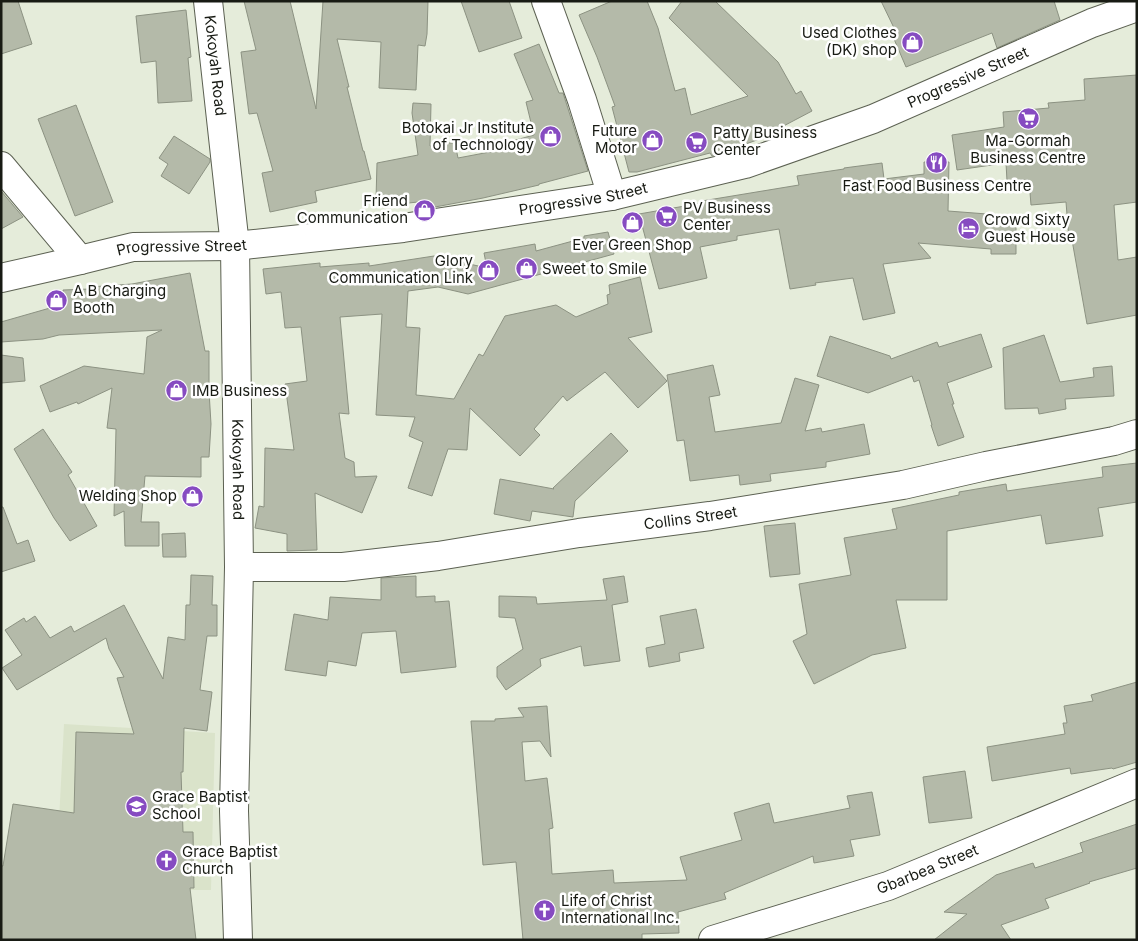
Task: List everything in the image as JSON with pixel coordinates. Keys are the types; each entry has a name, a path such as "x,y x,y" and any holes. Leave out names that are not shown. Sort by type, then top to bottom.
{"street":[{"name":"Kokoyah Road","path":"208,1 235,246 239,567 234,811 238,940"},
{"path":"546,1 582,100 612,196"},
{"name":"Progressive Street","path":"1,278 133,247 235,246 403,228 612,196 745,164 873,119 1092,23 1137,7"},
{"path":"1,166 80,260"},
{"name":"Collins Street","path":"239,567 343,567 438,556 579,532 710,516 903,484 1114,441 1137,434"},
{"name":"Gbarbea Street","path":"713,940 888,886 1137,783"}],"shaded area":[{"name":"Grace Baptist School","path":"64,724 215,733 211,890 139,890 56,879"}],"building":[{"path":"1,1 18,1 32,44 1,54"},
{"path":"244,1 290,1 316,109 323,1 428,1 425,46 418,45 416,90 379,88 381,42 337,39 349,87 347,87 371,179 315,191 317,202 270,212 262,173 273,171 257,113 249,114 241,52 256,50"},
{"path":"461,1 509,1 522,38 479,52"},
{"path":"612,1 647,1 658,28 675,91 685,88 691,115 748,96 669,18 682,1 715,1 778,62 796,94 801,91 812,111 757,140 712,156 710,153 637,172 629,172 612,107 615,106 579,15"},
{"path":"881,1 1054,1 1060,20 997,48 992,33 906,67 891,32 895,30"},
{"path":"186,10 191,57 188,58 192,101 158,103 156,61 141,63 136,16"},
{"path":"539,44 559,93 563,93 588,171 483,198 419,210 418,202 399,204 398,195 376,199 377,163 418,155 412,113 413,103 431,104 430,146 455,143 458,158 495,151 494,146 534,135 526,102 533,100 514,54"},
{"path":"1137,75 1137,202 1114,205 1118,260 1137,257 1137,315 1087,324 1072,240 1069,240 1066,202 1031,205 1029,180 1007,181 1006,163 957,170 952,135 1004,127 1003,112 1049,108 1048,103 1085,100 1084,79"},
{"path":"76,105 113,202 75,216 38,119"},
{"path":"174,136 210,159 210,162 189,194 161,176 168,164 159,158"},
{"path":"924,162 949,162 948,211 987,214 986,222 1016,222 1016,254 991,254 991,249 918,243 931,258 883,264 895,313 863,320 853,278 815,283 816,285 790,289 779,229 737,236 737,240 700,247 707,278 659,289 639,214 702,203 702,201 799,185 797,176 844,168 882,163 884,179 924,174"},
{"path":"1,191 23,217 1,229"},
{"path":"608,232 614,254 468,294 438,287 408,291 406,327 420,328 416,395 454,399 479,354 483,356 505,316 556,305 576,317 608,304 609,285 640,277 652,332 628,338 667,381 638,408 605,372 567,401 563,396 534,429 540,435 520,456 470,408 467,450 448,449 432,496 408,488 423,442 409,436 415,417 376,415 382,314 340,317 349,414 339,413 345,458 354,462 355,477 377,476 362,513 315,493 317,550 287,551 287,534 255,528 259,506 264,507 265,448 294,450 285,384 307,381 301,327 285,328 281,292 266,294 263,269 320,263 320,267 369,263 369,266 434,256 487,268 484,253 535,244 536,251 584,238 584,236"},
{"path":"190,273 205,351 209,351 211,424 209,457 201,457 201,477 145,476 141,522 159,522 159,546 125,546 124,511 114,516 116,429 107,428 112,388 78,404 77,402 50,412 40,386 84,366 144,374 147,337 162,330 59,335 43,339 1,342 1,322 64,304 63,290 132,284"},
{"path":"981,334 992,367 947,383 954,404 952,404 964,437 938,446 919,380 914,382 912,376 868,393 817,376 830,336 890,356 891,359 937,342 939,347"},
{"path":"1044,335 1060,382 1094,377 1093,368 1112,366 1114,396 1065,399 1066,409 1039,414 1038,408 1005,409 1003,348"},
{"path":"1,355 23,358 25,381 1,383"},
{"path":"713,365 720,395 709,397 715,432 781,423 795,378 819,385 805,431 821,428 822,432 864,424 870,454 826,462 826,467 770,474 771,481 740,485 739,475 690,481 684,440 677,441 667,375"},
{"path":"43,429 72,472 68,475 97,526 70,541 54,518 14,449"},
{"path":"611,433 628,451 575,501 573,517 532,511 530,521 494,514 500,479 554,489"},
{"path":"1137,463 1137,502 1098,508 1103,536 1046,544 1041,515 947,531 947,600 896,600 906,648 872,655 814,684 793,641 807,634 799,584 851,575 844,538 897,529 892,509 959,495 959,492 1006,484 1007,491 1103,477 1102,467"},
{"path":"1,507 3,507 17,544 28,540 35,561 1,572"},
{"path":"795,523 800,574 770,577 764,526"},
{"path":"185,533 186,557 163,557 162,534"},
{"path":"191,575 213,576 212,605 217,605 217,636 207,636 200,690 212,692 207,731 184,728 183,772 181,772 183,832 193,832 194,888 190,888 196,940 1,940 1,866 3,866 13,804 74,813 76,732 134,734 117,678 124,677 109,649 106,638 17,690 2,668 22,655 5,630 24,618 26,622 35,616 50,638 71,626 74,632 124,605 163,679 168,637 185,640 186,605 190,605"},
{"path":"416,576 416,597 435,596 435,602 449,601 456,667 401,673 396,631 362,633 356,666 328,661 326,676 285,670 294,614 328,620 330,597 381,600 381,578"},
{"path":"624,576 628,602 612,605 620,661 584,666 581,646 540,659 541,666 506,690 497,677 497,667 523,649 515,618 499,617 499,596 536,597 537,604 607,600 603,579"},
{"path":"696,609 704,648 679,653 680,661 649,667 646,648 665,644 660,616"},
{"path":"1137,682 1137,762 1113,769 1071,774 1070,768 992,781 987,747 1065,734 1063,723 1067,723 1064,706 1093,701 1091,695"},
{"path":"547,706 551,757 540,741 522,742 525,781 547,778 553,828 549,829 552,874 613,870 614,883 687,880 680,857 742,840 734,813 769,803 774,823 850,808 847,796 872,792 880,835 850,840 854,856 814,863 813,856 724,893 726,899 678,912 679,933 642,934 642,940 523,940 516,862 483,865 471,721 495,721 495,719 524,717 518,708"},
{"path":"965,771 972,818 929,823 923,777"},
{"path":"1137,824 1137,868 1089,882 1045,899 1049,908 1001,925 1011,940 934,940 967,914 944,912 996,875 1033,863 1035,868 1083,852 1080,843"}],"place":[{"name":"Used Clothes (DK) shop","path":"913,42"},
{"name":"Ma-Gormah Business Centre","path":"1028,118"},
{"name":"Botokai Jr Institute of Technology","path":"550,137"},
{"name":"Future Motor","path":"653,140"},
{"name":"Patty Business Center","path":"697,142"},
{"name":"Fast Food Business Centre","path":"937,163"},
{"name":"Friend Communication","path":"424,210"},
{"name":"PV Business Center","path":"667,217"},
{"name":"Ever Green Shop","path":"632,222"},
{"name":"Crowd Sixty Guest House","path":"968,229"},
{"name":"Sweet to Smile","path":"526,269"},
{"name":"Glory Communication Link","path":"489,270"},
{"name":"A B Charging Booth","path":"57,300"},
{"name":"IMB Business","path":"176,391"},
{"name":"Welding Shop","path":"193,496"},
{"name":"Grace Baptist School","path":"136,806"},
{"name":"Grace Baptist Church","path":"166,861"},
{"name":"Life of Christ International Inc.","path":"545,910"}]}
